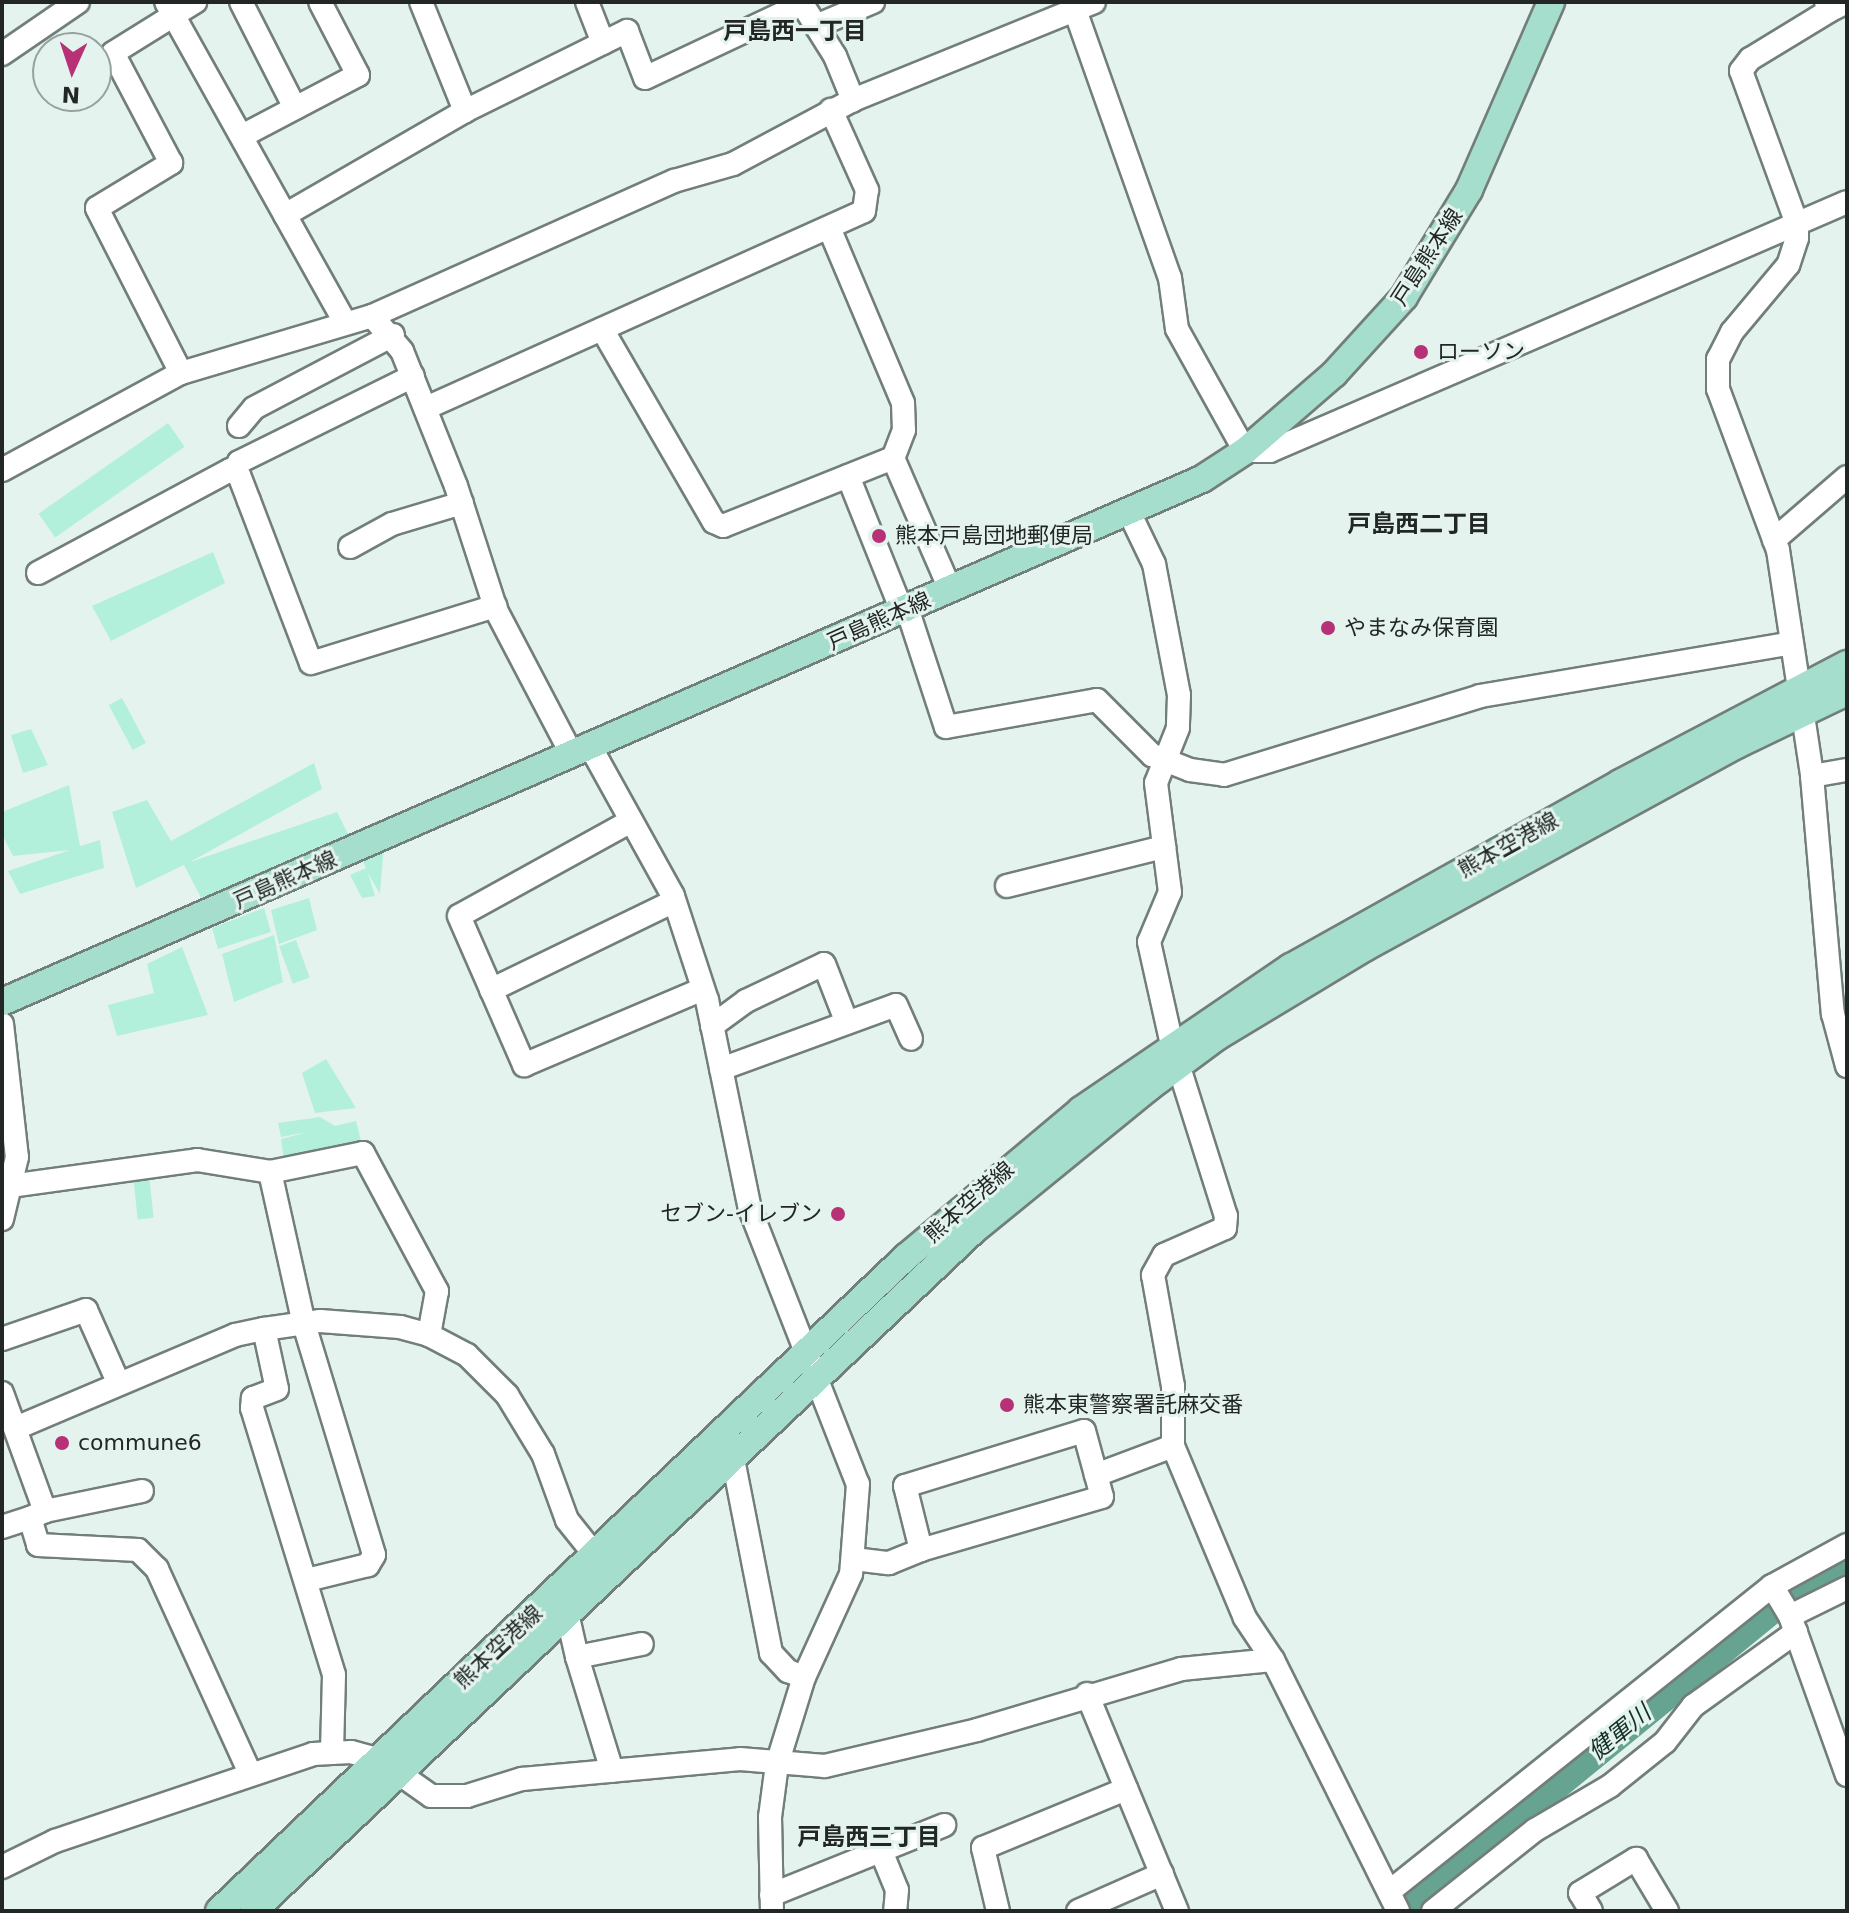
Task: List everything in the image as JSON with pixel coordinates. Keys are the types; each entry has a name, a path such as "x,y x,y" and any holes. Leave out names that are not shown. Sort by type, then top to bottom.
{"main road":[{"name":"戸島熊本線","path":"2,1002 1202,479 1245,451 1334,374 1404,297 1469,190 1551,2"},
{"name":"熊本空港線","path":"253,1911 389,1765 595,1555 805,1353 1028,1150 1176,1055 1801,699 1847,664"},
{"name":"熊本空港線","path":"1801,699 1847,692"},
{"name":"熊本空港線","path":"219,1911 567,1613 974,1230 1176,1055"}],"street":[{"path":"2,54 78,2"},
{"path":"181,373 97,208 171,163 113,53 170,9 195,2"},
{"path":"241,2 295,108"},
{"path":"242,136 358,75 320,2"},
{"path":"421,2 465,111"},
{"path":"587,2 603,43"},
{"path":"816,26 873,2"},
{"path":"285,215 465,111 627,31 645,78 802,3 853,100"},
{"path":"1834,5 1750,59 1741,71 1797,224 1788,265 1732,332 1718,359 1718,389 1726,418 1774,540 1812,776 1833,1014 1847,1066"},
{"path":"2,470 181,373 344,321 372,316 674,181 733,164 831,110 1068,8 1170,278 1177,329 1245,451 1270,451 1847,202"},
{"path":"170,9 344,321"},
{"path":"426,408 830,230 864,211 867,190 831,110"},
{"path":"830,230 903,403 904,430 893,458 950,589"},
{"path":"372,316 393,335 413,376 462,503 495,606 581,750 631,821 674,901 703,989 750,1209 858,1484 854,1559 804,1677 777,1764 770,1817 772,1903 944,1825"},
{"path":"602,329 714,522 723,526 893,458"},
{"path":"239,426 254,408 393,335"},
{"path":"413,376 239,462 234,472 311,663 495,606"},
{"path":"38,573 230,470 234,472"},
{"path":"848,476 905,609 946,727 1097,700 1152,755 1164,761 1224,775 1480,696 1792,643"},
{"path":"1774,540 1847,477"},
{"path":"350,547 392,524 462,503"},
{"path":"1129,512 1154,564 1179,695 1178,728 1156,783 1169,903 1149,942 1176,1055 1226,1216 1225,1228 1164,1255 1153,1275 1173,1386 1173,1446 1245,1618 1273,1660 1394,1901 1772,1586 1847,1545"},
{"path":"1812,776 1847,770"},
{"path":"631,821 459,916 524,1065 703,989"},
{"path":"1007,886 1164,847"},
{"path":"491,990 674,901"},
{"path":"712,1026 746,1001 824,964 847,1023"},
{"path":"721,1069 896,1005 911,1039"},
{"path":"2,1024 17,1157 2,1219"},
{"path":"10,1186 197,1160 270,1172 356,1152 370,1157 437,1291 429,1335"},
{"path":"270,1172 304,1324 374,1555 368,1565 307,1580"},
{"path":"2,1339 86,1310 119,1384"},
{"path":"16,1428 235,1335 304,1324 362,1323 429,1335 483,1367 507,1395 543,1454 567,1520 595,1555"},
{"path":"264,1329 277,1389 253,1398 252,1408 336,1683 332,1753"},
{"path":"2,1393 16,1428 37,1514 38,1545 138,1550 157,1569 250,1773"},
{"path":"854,1559 889,1563 921,1550 1102,1497 1084,1431 905,1486 921,1550"},
{"path":"1096,1475 1173,1446"},
{"path":"733,1459 771,1653 788,1671 804,1677"},
{"path":"2,1527 37,1514 142,1491"},
{"path":"1772,1586 1793,1624 1847,1775"},
{"path":"1433,1911 1535,1830 1610,1786 1665,1742 1693,1706 1793,1624 1847,1588"},
{"path":"567,1613 577,1657 612,1771"},
{"path":"577,1657 642,1644"},
{"path":"2,1867 55,1841 250,1773 332,1753 351,1752 389,1765 413,1786 443,1796 467,1796 499,1783 740,1759 825,1766 977,1730 1087,1694 1181,1669 1273,1660"},
{"path":"1087,1694 1177,1911"},
{"path":"998,1911 983,1848 1126,1789"},
{"path":"881,1851 897,1890 895,1911"},
{"path":"1591,1911 1580,1893 1636,1859 1667,1911"},
{"path":"1078,1911 1162,1874"}],"green space":[{"path":"168,423 185,447 55,537 39,514"},
{"path":"213,552 225,583 111,641 92,606"},
{"path":"122,698 146,743 133,750 109,705"},
{"path":"31,729 48,765 23,773 11,735"},
{"path":"314,763 322,789 190,862 337,812 351,840 209,913 184,865 136,888 112,812 147,800 171,841"},
{"path":"69,785 80,846 100,840 104,868 20,894 8,871 70,850 13,856 2,834 2,812"},
{"path":"384,844 380,894 368,873 375,896 362,898 350,875 366,868 359,854"},
{"path":"309,898 317,930 279,944 271,910"},
{"path":"264,908 271,932 218,949 212,928"},
{"path":"274,935 283,982 234,1002 222,954"},
{"path":"296,940 310,978 293,984 279,946"},
{"path":"182,947 208,1015 117,1036 108,1005 154,993 147,964"},
{"path":"326,1059 356,1108 315,1113 302,1073"},
{"path":"320,1117 335,1126 356,1121 361,1141 284,1161 281,1139 308,1132 281,1137 278,1123"},
{"path":"149,1174 154,1218 138,1219 133,1176"}],"waterway":[{"name":"健軍川","path":"1403,1911 1784,1600 1847,1571"}],"place":[{"name":"ローソン","path":"1421,352"},
{"name":"熊本戸島団地郵便局","path":"879,536"},
{"name":"やまなみ保育園","path":"1328,628"},
{"name":"セブン-イレブン","path":"838,1214"},
{"name":"熊本東警察署託麻交番","path":"1007,1405"},
{"name":"commune6","path":"62,1443"}],"district":[{"name":"戸島西一丁目","path":"795,32"},
{"name":"戸島西二丁目","path":"1419,525"},
{"name":"戸島西三丁目","path":"869,1838"}]}
